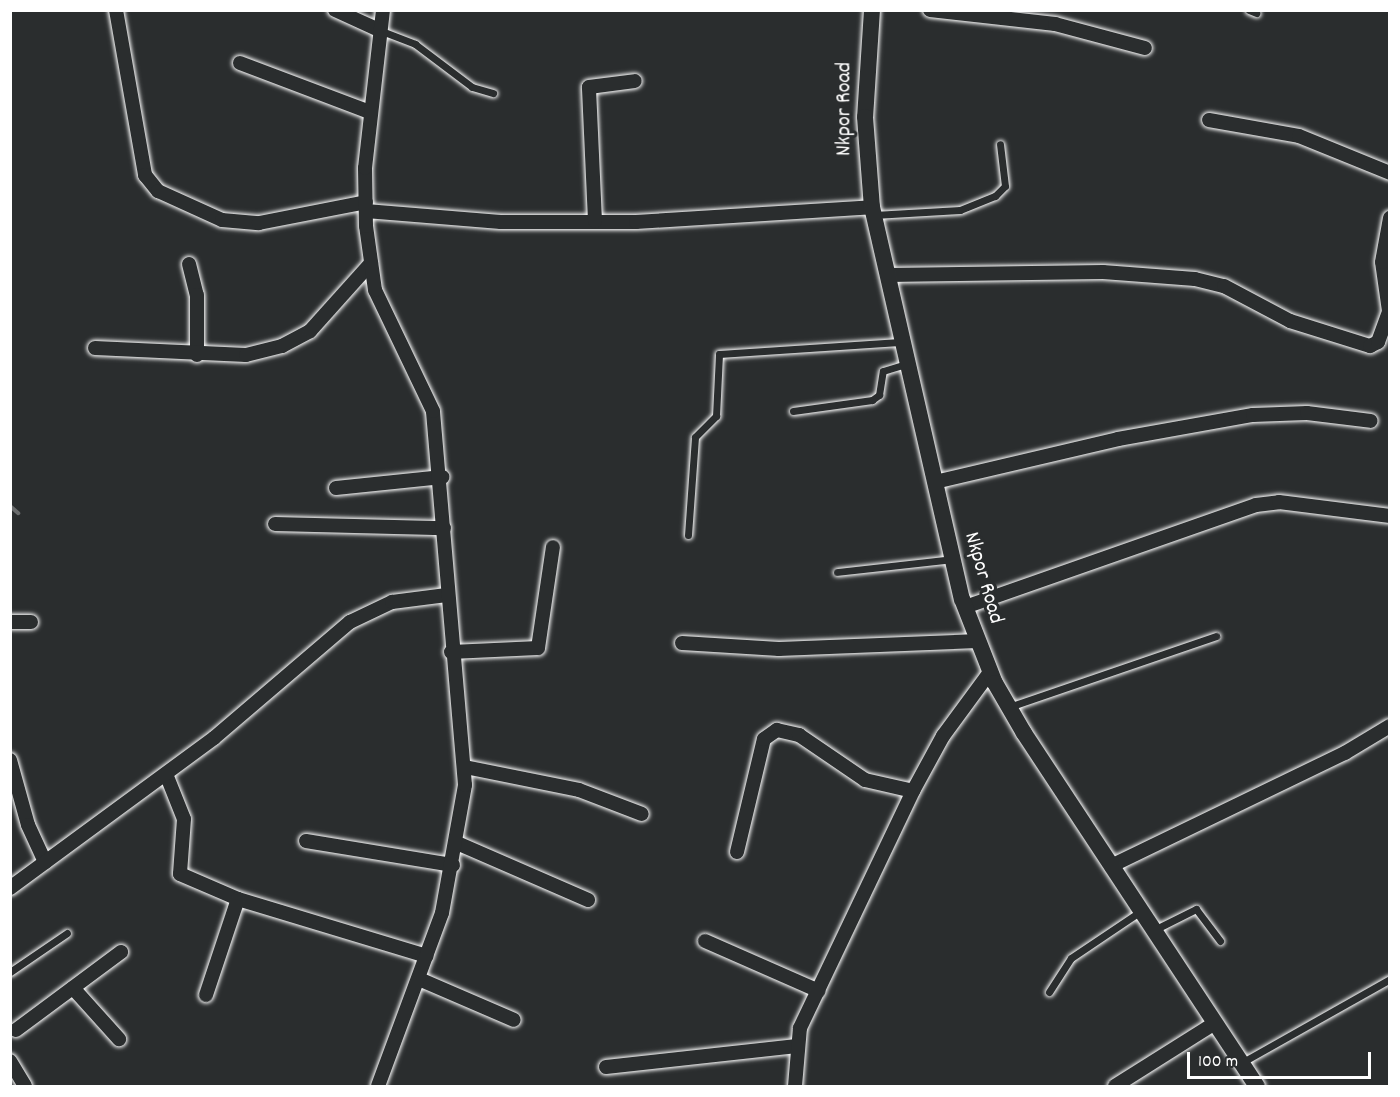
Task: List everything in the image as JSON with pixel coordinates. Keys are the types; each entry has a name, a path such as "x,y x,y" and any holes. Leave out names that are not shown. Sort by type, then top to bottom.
{"street":[{"path":"116,10 145,175 158,191 222,219 259,223 366,206 501,222 873,211"},
{"path":"335,10 379,30"},
{"path":"378,1086 427,957 453,865 465,767 451,652 442,477 433,411 415,366 388,324 371,263 366,206 370,112 383,10"},
{"name":"Nkpor Road","path":"872,10 865,117 873,211 888,274 900,342 935,482 951,559 965,607 990,672 1009,707 1153,931 1257,1086"},
{"path":"930,10 1055,24 1145,48"},
{"path":"240,63 370,112"},
{"path":"595,221 589,87 636,81"},
{"path":"1209,120 1299,136 1389,173"},
{"path":"888,274 1102,272 1195,279 1224,286 1290,321 1370,346 1378,342 1389,311 1382,262 1389,218"},
{"path":"95,348 197,355 246,355 301,336 337,306 371,263"},
{"path":"189,264 198,304 197,355"},
{"path":"935,482 1119,439 1252,415 1307,413 1371,421"},
{"path":"336,488 442,477"},
{"path":"965,607 1256,505 1279,502 1389,516"},
{"path":"275,524 444,528"},
{"path":"451,652 538,648 553,548"},
{"path":"10,888 166,774 350,622 392,602 447,595"},
{"path":"10,622 32,622"},
{"path":"682,643 779,649 978,641"},
{"path":"795,1086 797,1046 819,991 913,791 943,736 990,672"},
{"path":"1111,866 1345,753 1389,726"},
{"path":"736,852 764,738 777,730 799,735 865,780 913,791"},
{"path":"10,760 28,825 45,862"},
{"path":"465,767 579,789 642,814"},
{"path":"166,774 184,819 180,874 238,899 427,957"},
{"path":"306,841 453,865"},
{"path":"457,843 588,900"},
{"path":"206,995 238,899"},
{"path":"705,941 819,991"},
{"path":"12,1029 122,952"},
{"path":"419,979 514,1020"},
{"path":"73,988 119,1039"},
{"path":"1115,1086 1215,1023"},
{"path":"606,1067 797,1046"},
{"path":"10,1061 25,1086"}],"lane":[{"path":"379,30 415,44 472,87 493,93"},
{"path":"873,211 960,210 995,196 1005,186 1000,144"},
{"path":"688,535 695,437 716,416 719,354 900,342"},
{"path":"793,411 872,400 879,395 883,371 906,364"},
{"path":"837,572 951,559"},
{"path":"1009,707 1216,636"},
{"path":"1153,931 1196,909 1220,941"},
{"path":"1049,992 1071,958 1141,911"},
{"path":"10,972 67,933"},
{"path":"1241,1063 1389,979"}],"waterway":[{"path":"10,506 18,513"}]}
